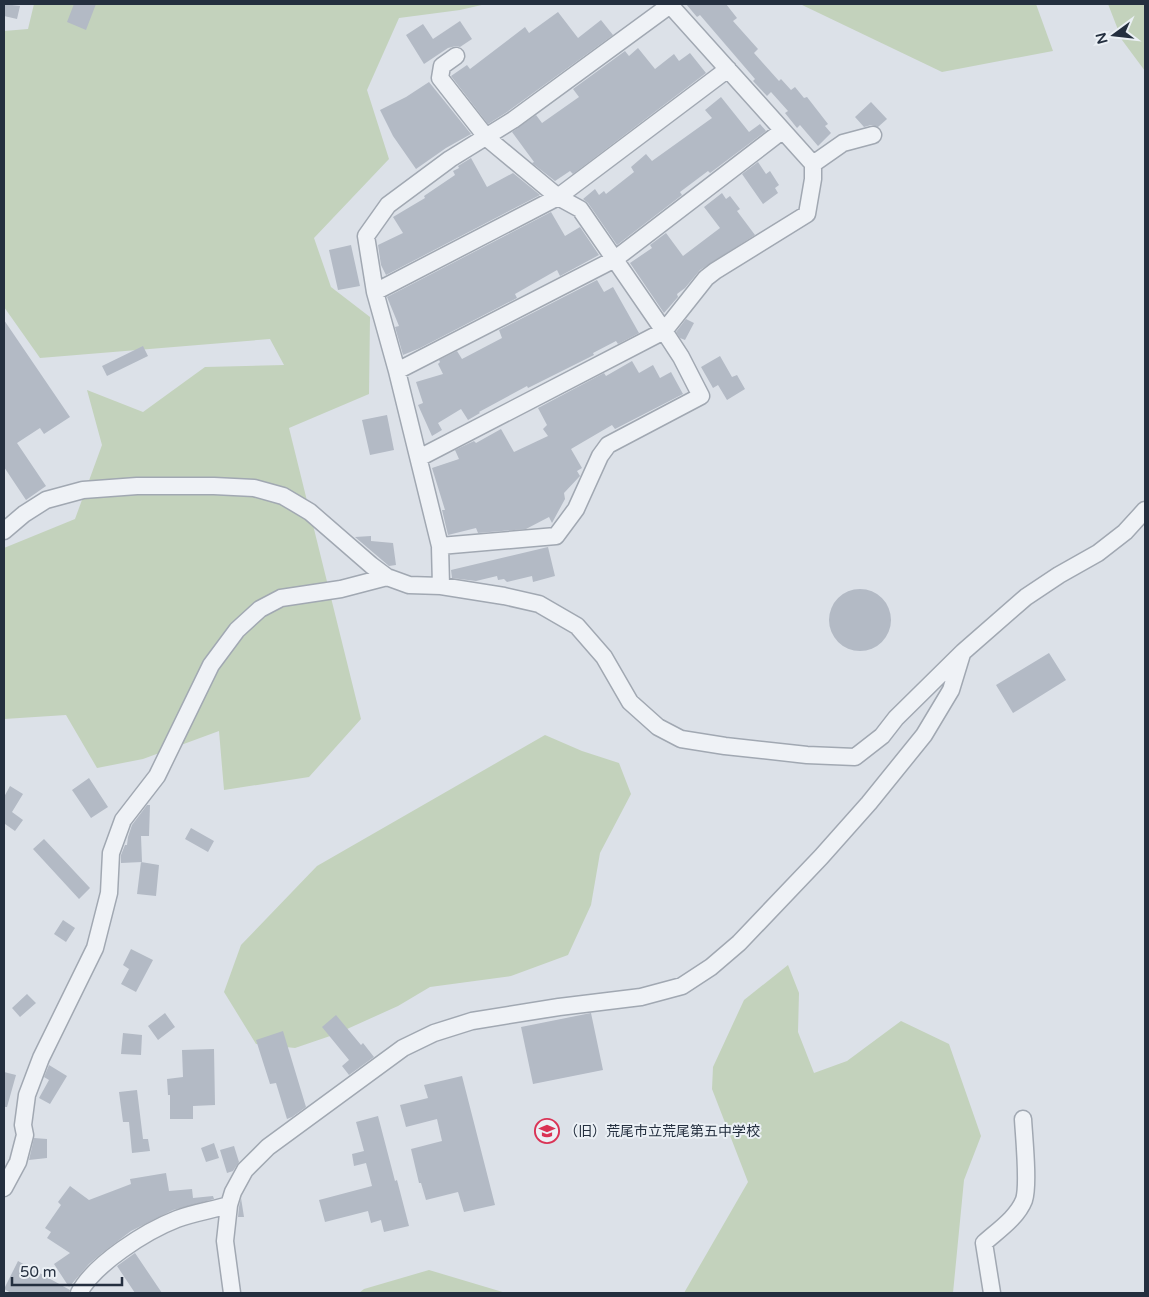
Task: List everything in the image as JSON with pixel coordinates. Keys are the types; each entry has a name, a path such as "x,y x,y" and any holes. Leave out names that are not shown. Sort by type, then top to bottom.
{"street":[{"path":"419,458 664,331 706,278 807,214 813,179 813,164 670,4 551,93 487,138 450,160 388,205 366,236 375,292 397,371 440,546 441,586"},
{"path":"440,546 556,536 576,509 600,456 608,445 701,396 681,356 580,209 558,197 487,138 440,78 442,66 456,56"},
{"path":"375,292 558,197 728,69"},
{"path":"397,371 615,259 782,130"},
{"path":"813,164 843,143 873,135"},
{"path":"4,531 24,514 46,500 83,490 166,486 254,488 283,496 310,512 387,577 409,585 441,586 539,604 577,626 604,657 630,702 658,728 681,739 807,756 855,757 882,736 896,718 963,652 1026,597 1119,538 1145,510"},
{"path":"4,1188 18,1162 25,1136 23,1125 27,1095 41,1058 95,948 109,893 111,853 123,820 157,776 211,665 237,630 260,610 281,598 341,589 387,577"},
{"path":"232,1293 225,1241 229,1205 233,1192 245,1170 268,1147 403,1048 434,1033 472,1021 559,1006 650,995 682,986 711,967 739,943 821,857 869,803 924,734 951,690 963,652"},
{"path":"992,1293 984,1243 1013,1216 1024,1201 1026,1183 1023,1119"},
{"path":"79,1293 84,1283 107,1261 145,1235 176,1220 229,1205"}],"green space":[{"path":"34,4 486,4 460,10 399,18 367,90 389,159 314,238 331,287 370,317 369,394 289,428 361,719 309,777 224,790 219,731 143,759 97,768 66,715 4,719 4,548 75,519 102,445 87,390 143,412 205,367 284,365 270,339 40,358 4,307 4,31 28,29"},
{"path":"800,4 1036,4 1053,51 942,72"},
{"path":"1108,4 1145,4 1145,71 1122,40"},
{"path":"545,735 582,751 619,763 631,794 600,853 591,905 568,955 511,976 430,987 398,1006 336,1034 295,1048 256,1044 224,992 241,945 317,866"},
{"path":"788,965 799,993 798,1032 814,1073 847,1061 901,1021 949,1044 981,1136 964,1180 953,1293 684,1293 748,1182 712,1089 713,1067 744,1000"},
{"path":"429,1270 506,1293 359,1293 364,1289"}],"building":[{"path":"4,4 20,6 17,19 4,16"},
{"path":"74,4 96,4 86,30 67,22"},
{"path":"686,4 726,4 737,18 733,21 758,49 754,53 779,81 781,79 791,90 795,87 804,98 807,97 828,124 825,126 831,133 818,146 800,125 797,128 785,113 788,111 771,92 767,96 753,81 755,79 700,15 697,17"},
{"path":"558,12 578,38 601,20 613,35 488,124 451,76 467,65 470,69 525,27 529,33"},
{"path":"460,21 472,39 460,47 448,48 424,64 406,35 423,24 433,39"},
{"path":"638,48 655,69 674,54 679,61 690,53 706,73 573,174 570,171 555,181 532,163 534,162 512,132 536,115 542,123 579,97 573,89 625,51 629,56"},
{"path":"429,82 471,134 446,148 416,169 393,136 380,110 406,97"},
{"path":"721,97 749,132 760,124 766,131 710,173 708,171 680,192 682,195 617,245 588,203 583,199 595,189 599,195 604,191 606,194 634,172 631,167 646,154 652,161 712,118 705,110"},
{"path":"871,102 887,119 878,127 871,125 864,127 855,117"},
{"path":"471,158 487,187 513,173 540,195 386,275 381,265 378,245 403,233 393,217 425,198 424,196 455,175 453,171 459,168 458,166"},
{"path":"758,162 766,174 770,171 779,185 775,188 778,193 763,204 742,174"},
{"path":"722,193 726,199 730,196 740,209 737,211 755,235 700,270 685,288 677,294 678,297 664,313 630,263 652,248 650,245 666,233 683,256 720,228 704,207"},
{"path":"551,212 565,236 580,227 599,255 560,276 557,270 515,294 517,298 403,355 395,327 399,326 387,297"},
{"path":"351,245 360,286 338,290 329,250"},
{"path":"597,280 604,292 613,287 639,333 618,344 616,341 593,353 594,355 528,388 527,386 468,420 461,409 438,423 442,430 432,436 418,405 423,403 416,382 443,374 438,364 439,360 457,351 462,359 502,338 499,330"},
{"path":"686,319 694,323 685,340 680,338 676,332"},
{"path":"4,320 70,417 44,434 40,428 17,443 46,486 26,500 4,467"},
{"path":"143,346 148,356 107,376 102,366"},
{"path":"720,356 732,377 737,375 745,389 727,400 718,385 713,388 701,367"},
{"path":"632,361 639,373 653,365 660,378 671,372 683,394 615,429 612,425 571,449 582,468 577,471 580,476 564,493 565,499 552,523 549,517 526,529 478,533 476,528 448,535 442,510 445,510 432,468 459,459 455,450 474,441 476,443 501,429 514,452 548,436 543,429 547,425 538,408 604,373 606,376"},
{"path":"387,415 394,450 370,455 362,420"},
{"path":"371,536 371,541 393,543 396,565 389,566 355,537"},
{"path":"548,547 555,576 533,582 532,576 507,582 504,579 498,580 497,576 476,581 452,578 451,570"},
{"path":"860,589 872,592 882,598 888,608 891,620 888,632 882,642 872,648 860,651 848,648 838,642 832,632 829,620 832,608 838,598 848,592"},
{"path":"1049,653 1066,680 1013,713 996,685"},
{"path":"89,778 108,807 91,818 72,790"},
{"path":"10,786 23,794 12,812 23,820 15,831 5,824 4,826 4,797"},
{"path":"147,805 150,805 149,836 141,836 142,862 121,863 121,855 125,845 127,845 132,825"},
{"path":"191,828 214,841 208,852 185,839"},
{"path":"44,839 90,888 79,899 33,849"},
{"path":"141,862 159,865 156,896 137,894"},
{"path":"63,920 75,928 66,942 54,934"},
{"path":"131,949 153,960 136,992 121,984 129,969 123,965"},
{"path":"27,994 36,1003 20,1017 12,1008"},
{"path":"165,1013 175,1027 158,1040 148,1026"},
{"path":"591,1013 603,1070 533,1084 521,1027"},
{"path":"336,1015 361,1045 363,1043 374,1057 349,1075 342,1066 349,1060 322,1027"},
{"path":"283,1031 306,1107 287,1119 276,1083 270,1084 256,1040"},
{"path":"123,1033 142,1035 141,1055 121,1054"},
{"path":"214,1049 215,1105 193,1106 193,1119 170,1119 170,1095 168,1095 167,1079 183,1077 182,1050"},
{"path":"49,1065 67,1076 50,1104 39,1098 49,1080 44,1077"},
{"path":"4,1072 16,1075 7,1107 4,1107"},
{"path":"462,1076 495,1205 464,1212 458,1192 426,1200 421,1183 419,1183 411,1149 442,1141 437,1119 406,1127 400,1105 428,1098 424,1085"},
{"path":"137,1090 143,1139 148,1139 150,1151 132,1153 129,1122 123,1122 119,1092"},
{"path":"378,1116 409,1226 384,1232 381,1220 371,1223 368,1211 325,1222 319,1200 372,1186 366,1163 354,1166 352,1154 364,1151 356,1122"},
{"path":"34,1138 47,1139 47,1158 29,1160"},
{"path":"214,1143 219,1158 206,1162 201,1148"},
{"path":"234,1146 239,1162 233,1171 227,1173 220,1150"},
{"path":"166,1173 169,1191 192,1189 193,1198 213,1196 214,1199 173,1210 131,1231 89,1264 69,1287 54,1264 70,1253 47,1238 51,1232 45,1228 61,1205 58,1202 70,1186 89,1200 131,1184 130,1179"},
{"path":"241,1198 244,1217 238,1217 239,1207"},
{"path":"135,1253 162,1293 135,1293 117,1266"},
{"path":"18,1261 70,1290 69,1293 11,1293 4,1289"}],"place":[{"name":"（旧）荒尾市立荒尾第五中学校","path":"547,1131"}]}
